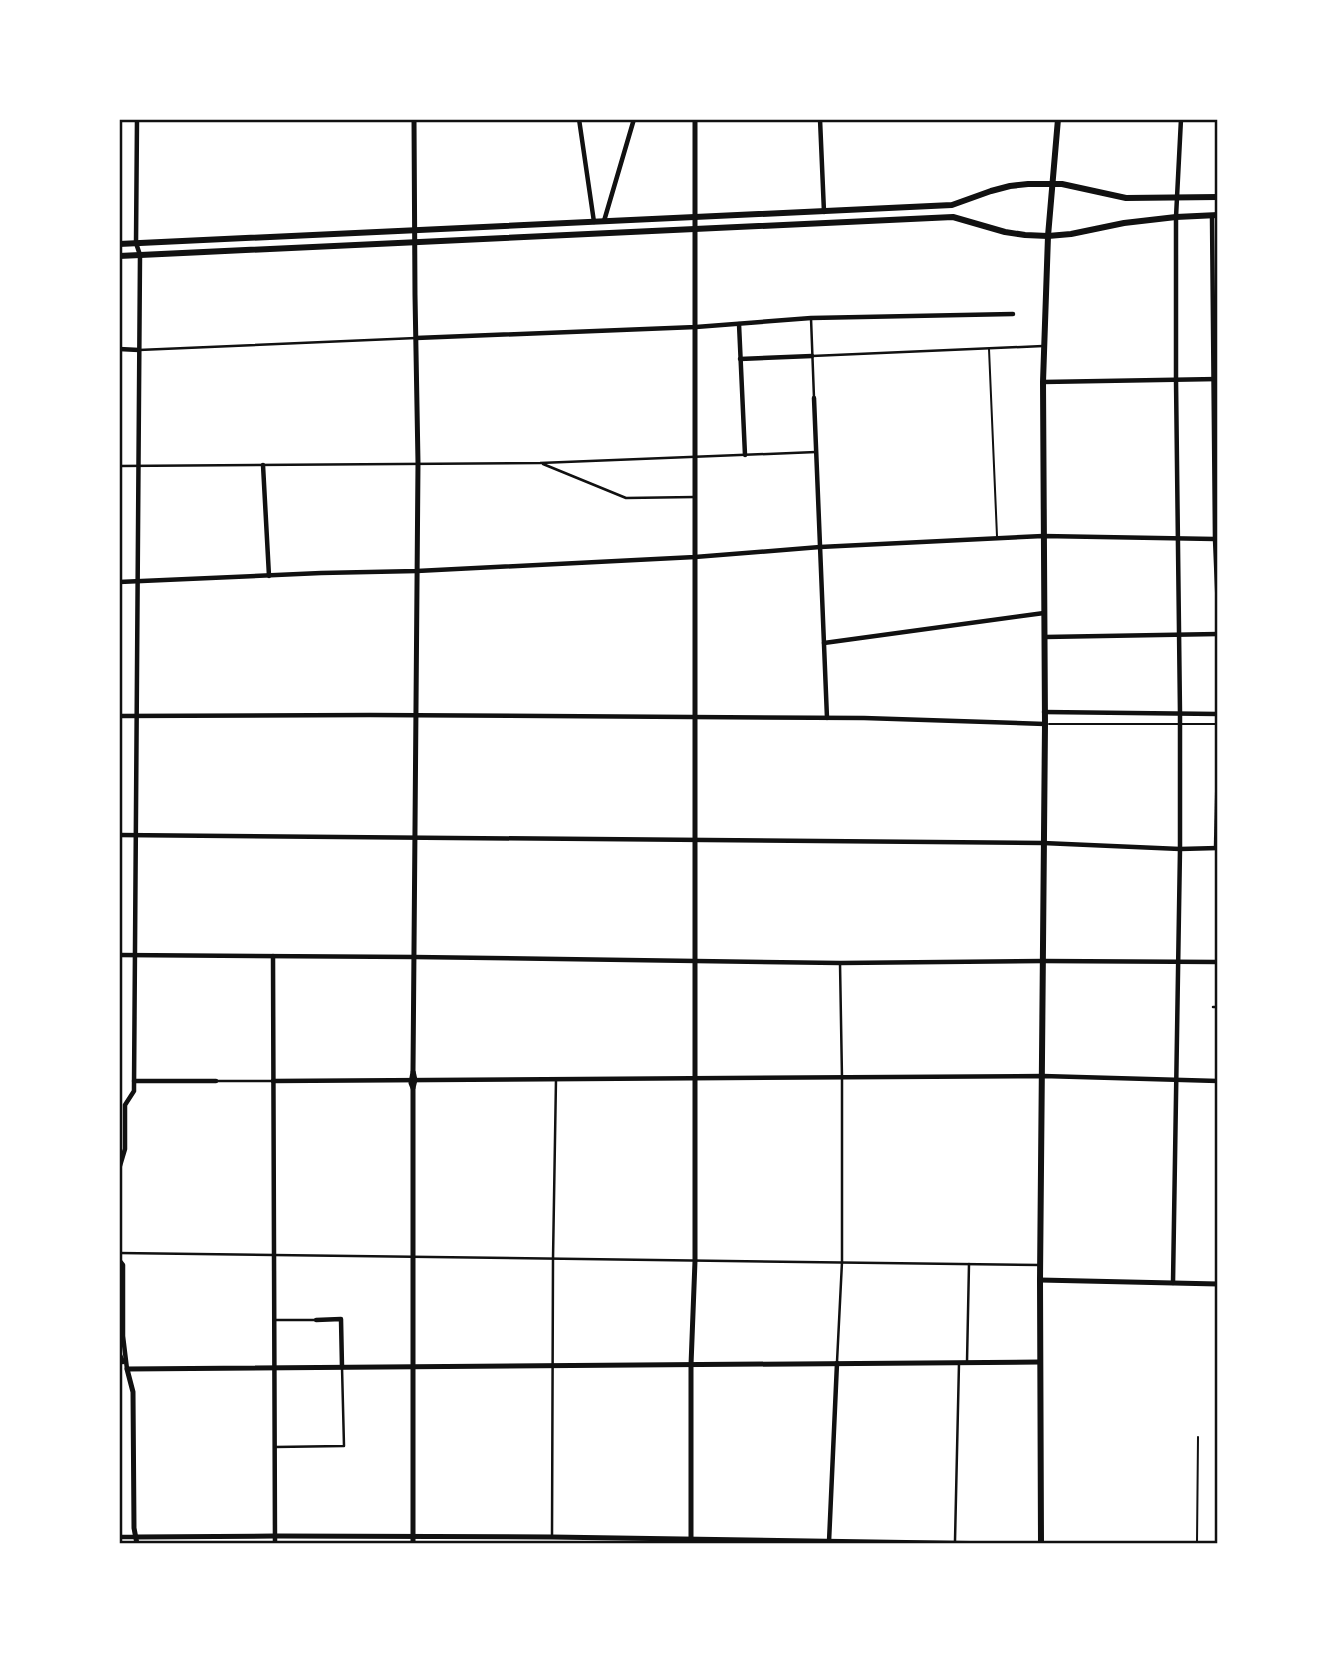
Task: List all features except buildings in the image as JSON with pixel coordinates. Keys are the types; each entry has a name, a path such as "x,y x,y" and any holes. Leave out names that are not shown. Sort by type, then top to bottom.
{"main road":[{"path":"1041,1544 1040,1265 1045,724 1043,382 1048,236 1058,119"},
{"path":"119,244 952,205 1010,186 1053,184 1126,198 1218,197"},
{"path":"119,256 953,217 1005,232 1048,236 1071,234 1112,224 1215,216"}],"street":[{"path":"119,1169 125,1149 125,1105 134,1091 139,350 137,119"},
{"path":"413,1544 413,1071 418,463 414,119"},
{"path":"579,119 594,223"},
{"path":"604,222 634,119"},
{"path":"691,1542 691,1365 695,1261 695,119"},
{"path":"820,119 824,212"},
{"path":"1173,1283 1180,849 1176,217 1181,119"},
{"path":"1215,216 1215,539 1218,611"},
{"path":"119,349 696,327 810,318 1013,314"},
{"path":"810,318 827,718"},
{"path":"738,324 745,455"},
{"path":"740,359 1044,346"},
{"path":"1043,382 1216,379"},
{"path":"119,467 540,463 816,452"},
{"path":"540,463 626,498 695,497"},
{"path":"263,465 269,576"},
{"path":"119,582 417,571 1043,536 1215,539"},
{"path":"824,643 1044,613"},
{"path":"1044,637 1218,634"},
{"path":"1044,712 1218,714"},
{"path":"119,716 827,718 1045,724"},
{"path":"119,835 1043,843 1217,848 1218,757"},
{"path":"119,956 840,963 1218,962"},
{"path":"273,956 275,1544"},
{"path":"829,1543 842,1262 840,963"},
{"path":"1213,1007 1218,1007"},
{"path":"134,1081 1042,1076 1218,1081"},
{"path":"552,1537 556,1079"},
{"path":"119,1254 1040,1265"},
{"path":"119,1260 123,1265 123,1336 127,1369"},
{"path":"967,1362 969,1264"},
{"path":"1040,1280 1218,1284"},
{"path":"274,1320 341,1319 344,1446 275,1447"},
{"path":"119,1353 127,1369 133,1392 134,1528 137,1541"},
{"path":"127,1369 1040,1362"},
{"path":"955,1544 959,1363"},
{"path":"119,1537 137,1541 275,1536 413,1536 691,1542 1002,1544"}],"lane":[{"path":"989,348 997,538"},
{"path":"1045,724 1218,724"},
{"path":"1198,1437 1197,1543 1202,1544"}]}
